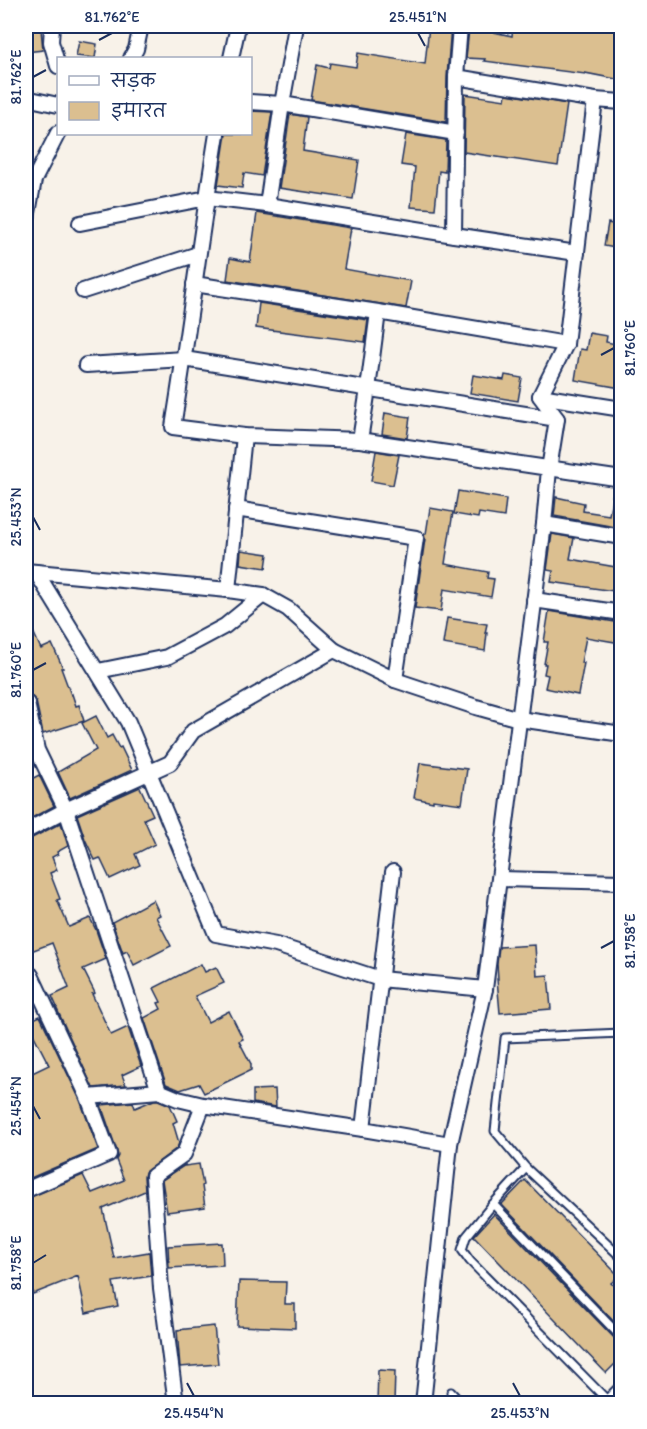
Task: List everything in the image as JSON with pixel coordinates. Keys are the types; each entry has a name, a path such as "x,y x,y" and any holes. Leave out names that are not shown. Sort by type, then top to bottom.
{"street":[{"path":"52,26 51,42 57,63"},
{"path":"132,57 136,49 141,26"},
{"path":"231,57 238,26"},
{"path":"267,205 296,26"},
{"path":"454,235 456,77 460,26"},
{"path":"456,77 595,100 621,102"},
{"path":"26,98 57,105"},
{"path":"540,396 566,344 595,100"},
{"path":"252,102 282,104 456,133"},
{"path":"26,224 34,180 57,134"},
{"path":"217,135 173,427 244,436 360,440 621,479"},
{"path":"80,223 207,198 267,205 577,253"},
{"path":"83,291 198,254"},
{"path":"194,284 566,344"},
{"path":"360,440 378,312"},
{"path":"86,365 184,359 557,419"},
{"path":"540,396 621,409"},
{"path":"423,1404 450,1144 485,989 557,419 540,396"},
{"path":"228,590 244,436"},
{"path":"236,509 416,538 395,680"},
{"path":"544,524 621,537"},
{"path":"31,572 263,595 288,609 334,650 395,680 519,719 621,734"},
{"path":"31,572 98,671 128,722 216,934 276,945 380,980 485,989"},
{"path":"98,671 167,657 225,626 263,595"},
{"path":"534,600 621,613"},
{"path":"26,831 66,810 170,763 194,731 334,650"},
{"path":"27,704 37,750 66,810 159,1091"},
{"path":"363,1129 393,872"},
{"path":"499,879 621,882"},
{"path":"26,1190 109,1154 88,1097 31,975"},
{"path":"88,1097 159,1091 178,1099 203,1105 450,1144"},
{"path":"176,1404 161,1288 153,1176 184,1154 203,1105"}],"lane":[{"path":"621,1033 505,1038 495,1131 526,1168 621,1258"},
{"path":"526,1168 492,1204 466,1237 462,1250 470,1262 609,1402 621,1384"},
{"path":"492,1204 621,1338"},
{"path":"450,1392 462,1404"}],"building":[{"path":"429,26 451,26 446,122 311,100 317,65 329,68 330,63 356,67 358,53 425,64"},
{"path":"513,26 621,26 621,80 585,73 466,58 469,29 512,36"},
{"path":"41,29 43,50 26,52 26,30"},
{"path":"79,41 97,44 95,57 76,56"},
{"path":"465,94 505,100 506,94 567,104 558,166 464,152"},
{"path":"252,111 272,112 262,176 244,173 242,188 218,185 226,135 252,135"},
{"path":"290,114 307,117 303,151 359,160 353,199 279,188"},
{"path":"406,134 446,140 445,172 439,171 435,209 411,207 415,167 401,165"},
{"path":"257,213 351,228 344,269 411,281 406,308 227,280 230,258 250,262"},
{"path":"608,223 621,226 621,249 604,246"},
{"path":"259,303 368,320 365,342 256,328"},
{"path":"589,333 607,336 606,342 621,345 621,388 575,380 580,349 586,350"},
{"path":"473,375 504,380 505,375 522,378 518,401 470,393"},
{"path":"385,413 410,417 407,438 382,434"},
{"path":"376,451 399,455 393,485 371,481"},
{"path":"614,487 621,488 621,528 554,516 556,497 584,503 583,511 609,515"},
{"path":"458,491 506,499 504,517 479,513 478,518 454,514"},
{"path":"430,508 453,512 445,564 488,572 487,578 494,579 491,597 444,589 441,611 415,608 424,534 426,534"},
{"path":"552,534 574,538 570,559 621,568 621,592 551,582 553,571 547,570"},
{"path":"241,550 268,554 266,568 240,564"},
{"path":"549,611 621,623 621,643 586,637 578,695 545,688 548,675 544,674 546,664 544,664 548,642 544,642"},
{"path":"26,616 41,649 52,644 63,668 61,668 71,695 76,706 79,705 84,721 43,734 36,701 26,694"},
{"path":"447,618 487,624 485,651 443,644"},
{"path":"96,716 107,738 112,735 119,748 121,747 132,770 70,798 58,772 96,750 82,723"},
{"path":"420,763 467,769 462,804 414,798"},
{"path":"39,775 54,806 26,821 26,782"},
{"path":"140,787 153,815 144,819 155,844 135,854 140,865 110,879 100,858 95,860 77,815"},
{"path":"61,823 68,846 52,857 57,870 50,873 60,899 57,900 69,927 90,918 96,930 106,959 83,969 111,1035 128,1027 141,1066 122,1075 126,1085 93,1088 52,996 69,988 52,943 26,953 26,840"},
{"path":"153,900 160,915 156,917 171,946 134,965 127,951 123,953 112,922"},
{"path":"535,945 537,976 548,975 551,1009 500,1013 497,979 499,947"},
{"path":"201,964 205,972 216,967 224,983 195,996 208,1022 229,1011 243,1039 239,1041 251,1064 251,1070 204,1093 199,1084 180,1090 166,1084 144,1018 161,1009 158,1003 161,1002 154,988"},
{"path":"40,1016 80,1100 98,1149 26,1180 26,1076 49,1065 27,1022"},
{"path":"275,1089 276,1107 253,1103 253,1090"},
{"path":"154,1100 170,1105 177,1121 173,1123 179,1143 177,1148 145,1172 145,1191 103,1209 114,1258 149,1252 151,1276 113,1282 118,1306 86,1313 78,1276 33,1294 26,1276 26,1199 83,1175 92,1193 124,1180 116,1160 117,1151 101,1105 133,1102 135,1108"},
{"path":"199,1164 205,1207 167,1212 162,1180 185,1165"},
{"path":"525,1180 619,1276 611,1283 621,1293 621,1329 503,1206 502,1204"},
{"path":"494,1214 621,1344 621,1358 606,1373 474,1236"},
{"path":"222,1243 223,1265 169,1268 168,1246"},
{"path":"239,1281 286,1282 285,1304 295,1304 295,1328 237,1326"},
{"path":"214,1326 218,1364 180,1367 177,1330"},
{"path":"378,1370 395,1371 394,1404 377,1404"}]}
